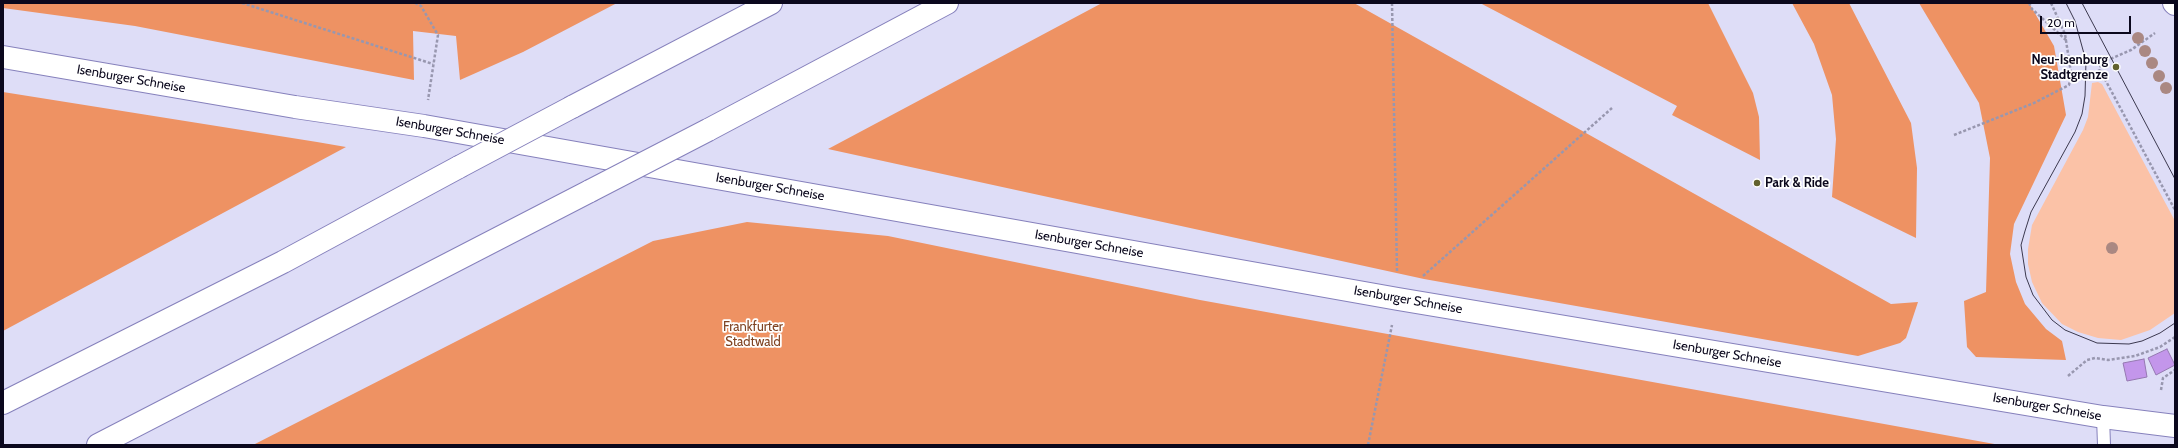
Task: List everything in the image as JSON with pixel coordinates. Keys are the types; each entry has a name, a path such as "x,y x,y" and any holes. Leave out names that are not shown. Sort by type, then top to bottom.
{"main road":[{"path":"10,399 282,262 458,167 771,3"},
{"path":"98,445 708,130 947,3"},
{"name":"Isenburger Schneise","path":"3,57 295,107 424,126 1398,299 2103,417 2175,426"}],"lane":[{"path":"2103,417 2104,445"}],"path":[{"path":"242,3 433,64"},
{"path":"415,3 421,6 438,35 424,126"},
{"path":"1367,445 1398,299 1392,3"},
{"path":"2029,3 2032,9 2067,42"},
{"path":"1954,135 2034,103 2069,85 2071,73 2067,42 2061,22 2052,3"},
{"path":"2155,33 2131,50 2100,63 2100,70 2175,210"},
{"path":"2071,73 2094,73 2100,70"},
{"path":"1398,299 1612,108"},
{"path":"2068,376 2087,360 2095,358 2108,360 2135,356 2160,347 2175,338"},
{"path":"2161,390 2163,378 2175,370"}],"shaded area":[{"path":"2098,82 2102,84 2175,221 2175,313 2150,330 2121,340 2098,338 2078,332 2062,324 2042,303 2032,282 2028,264 2028,249 2032,225 2083,130 2088,117 2092,83"}],"green space":[{"path":"3,3 617,3 523,52 460,80 456,36 413,31 414,80 135,26 3,8"},
{"path":"1102,3 1354,3 1891,304 1918,302 1906,338 1900,343 1858,356 1424,279 828,149"},
{"path":"1480,3 1708,3 1753,93 1759,117 1760,160 1672,115 1677,106"},
{"path":"1792,3 1849,3 1911,123 1917,168 1916,238 1832,197 1836,139 1832,95 1814,44"},
{"path":"1919,3 2029,3 2054,46 2066,115 2014,224 2010,254 2016,282 2025,304 2046,329 2062,341 2066,360 1976,357 1967,347 1964,301 1986,292 1990,158 1979,103"},
{"path":"3,92 317,142 346,147 3,331"},
{"name":"Frankfurter Stadtwald","path":"747,222 888,236 1200,300 2000,445 253,445 653,241"}],"building":[{"path":"2167,349 2175,365 2156,375 2148,358"},
{"path":"2144,359 2147,377 2127,381 2123,363"}],"tram line":[{"path":"2066,3 2075,21 2086,61 2085,96 2082,114 2075,132 2031,212 2021,245 2026,277 2033,295 2052,320 2065,330 2097,343 2129,344 2142,341 2160,333 2175,323"},
{"path":"2082,3 2175,179"}],"place":[{"name":"Neu-Isenburg Stadtgrenze","path":"2116,67"},
{"name":"Park & Ride","path":"1757,183"}]}
